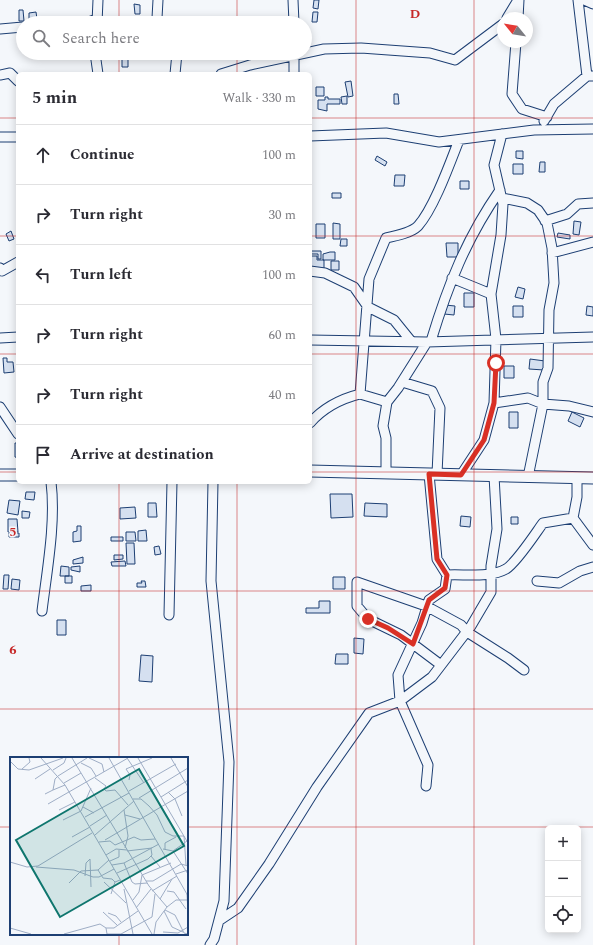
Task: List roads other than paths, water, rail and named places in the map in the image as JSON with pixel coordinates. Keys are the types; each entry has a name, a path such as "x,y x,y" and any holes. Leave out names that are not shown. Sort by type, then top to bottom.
{"main road":[{"path":"312,471 593,478"},
{"path":"0,475 16,475"}],"street":[{"path":"97,16 98,0"},
{"path":"157,16 158,0"},
{"path":"293,0 294,16"},
{"path":"511,12 518,0"},
{"path":"518,0 518,12"},
{"path":"539,130 554,104 590,76 578,0"},
{"path":"584,0 593,4"},
{"path":"0,29 16,28"},
{"path":"312,51 324,49 361,48 430,52 455,60 497,28"},
{"path":"516,48 512,94 522,109 547,117"},
{"path":"96,60 98,72"},
{"path":"175,72 176,60"},
{"path":"227,72 272,60"},
{"path":"294,60 294,72"},
{"path":"0,75 10,73 16,79"},
{"path":"312,136 386,133 439,142 539,130 593,129"},
{"path":"461,475 484,440 494,403 496,339 491,294 501,235 501,194 494,165 502,134"},
{"path":"0,138 16,137"},
{"path":"360,394 368,308 368,279 386,238 398,236 417,227 441,184 459,140"},
{"path":"501,194 527,203 538,210 545,220 552,253 554,283 549,310 547,338 548,368 543,382 543,404 528,477"},
{"path":"386,473 386,438 383,426 387,402 429,341 452,278 481,217 501,194"},
{"path":"545,220 567,214 578,204 593,202"},
{"path":"552,253 593,242"},
{"path":"0,268 2,271 16,263"},
{"path":"312,271 325,273 354,286 368,308 394,320 411,341"},
{"path":"452,278 491,294"},
{"path":"0,338 16,337"},
{"path":"312,340 429,341 593,337"},
{"path":"402,382 432,391 440,408 433,474 437,559 447,575 445,588 429,600 413,644 398,675 400,701 428,765 426,786"},
{"path":"312,421 322,410 344,398 360,394 387,402"},
{"path":"494,403 528,398 543,404 569,406 593,412"},
{"path":"0,408 16,431"},
{"path":"220,920 238,908 270,864 317,787 369,713 400,701 432,677 467,632 491,592 491,574 497,529 494,476"},
{"path":"577,478 577,496 573,518 593,545"},
{"path":"42,610 51,525 53,495 51,484"},
{"path":"170,615 172,484"},
{"path":"210,945 214,939 224,901 229,762 212,581 213,484"},
{"path":"447,575 491,574 507,568 530,542 543,523 573,518"},
{"path":"537,581 560,583 580,570 593,567"},
{"path":"441,665 388,628 368,619 357,606 357,582 426,606 462,626 467,632 524,670"}]}
